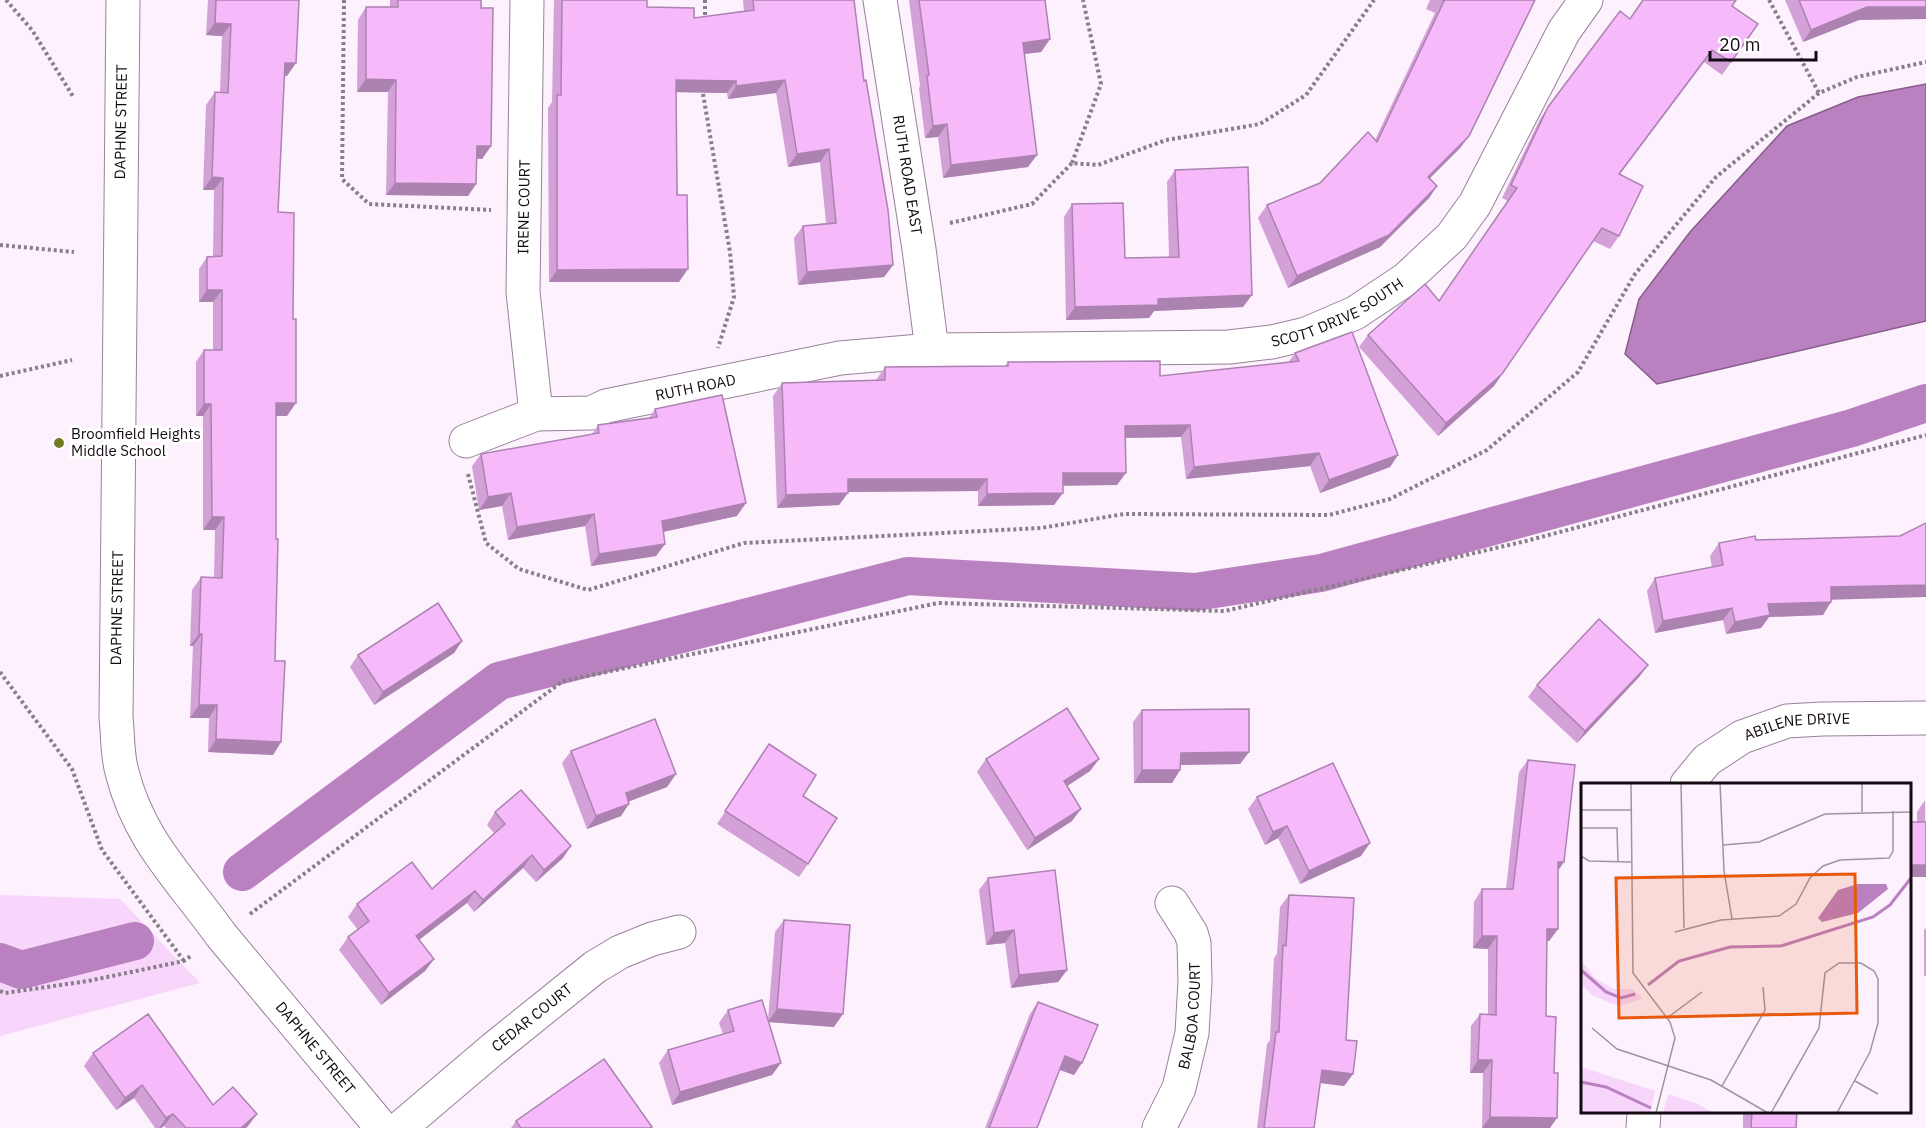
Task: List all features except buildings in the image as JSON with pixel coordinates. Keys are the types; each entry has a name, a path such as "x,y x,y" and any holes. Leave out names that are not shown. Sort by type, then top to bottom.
{"street":[{"name":"DAPHNE STREET","path":"123,0 116,717 121,770 133,807 149,839 171,871 381,1128"},
{"name":"IRENE COURT","path":"527,0 523,292 536,414"},
{"name":"RUTH ROAD EAST","path":"880,0 932,350"},
{"name":"SCOTT DRIVE SOUTH","path":"932,350 1229,347 1272,342 1306,334 1355,313 1406,279 1452,236 1475,204 1564,31 1586,0"},
{"name":"RUTH ROAD","path":"466,441 536,414 591,413 606,406 840,358 932,350"},
{"name":"ABILENE DRIVE","path":"1689,783 1707,760 1742,737 1787,721 1926,718"},
{"name":"BALBOA COURT","path":"1159,1128 1179,1088 1192,1033 1195,981 1194,944 1191,933 1172,903"},
{"name":"CEDAR COURT","path":"400,1128 595,967 620,952 652,939 679,932"},
{"path":"1643,1128 1644,1113"}],"path":[{"path":"6,0 32,30 74,98"},
{"path":"344,0 342,179 369,204 524,212"},
{"path":"705,0 705,22"},
{"path":"916,231 1032,204 1072,163 1101,84 1083,0"},
{"path":"1072,163 1098,165 1166,140 1260,124 1305,95 1374,0"},
{"path":"1769,0 1819,93"},
{"path":"466,441 468,476 486,543 519,569 588,590 744,543 1041,528 1124,514 1329,515 1390,499 1488,450 1578,372 1635,274 1716,177 1819,93 1857,76 1926,62"},
{"path":"702,81 734,297 708,385"},
{"path":"0,245 74,252"},
{"path":"0,376 72,360"},
{"path":"0,991 5,993 88,981 184,961 563,681 938,603 1225,611 1526,541 1926,435"},
{"path":"0,672 72,769 102,850 184,961"}],"shaded area":[{"path":"1926,84 1926,321 1657,384 1625,354 1639,299 1690,232 1787,126 1858,97"},
{"path":"0,895 120,899 200,983 0,1036"}],"waterway":[{"path":"242,872 499,681 908,576 1195,592 1321,573 1852,428 1926,403"},
{"path":"0,962 21,970 135,941"}],"place":[{"name":"Broomfield Heights Middle School","path":"59,443"}]}
